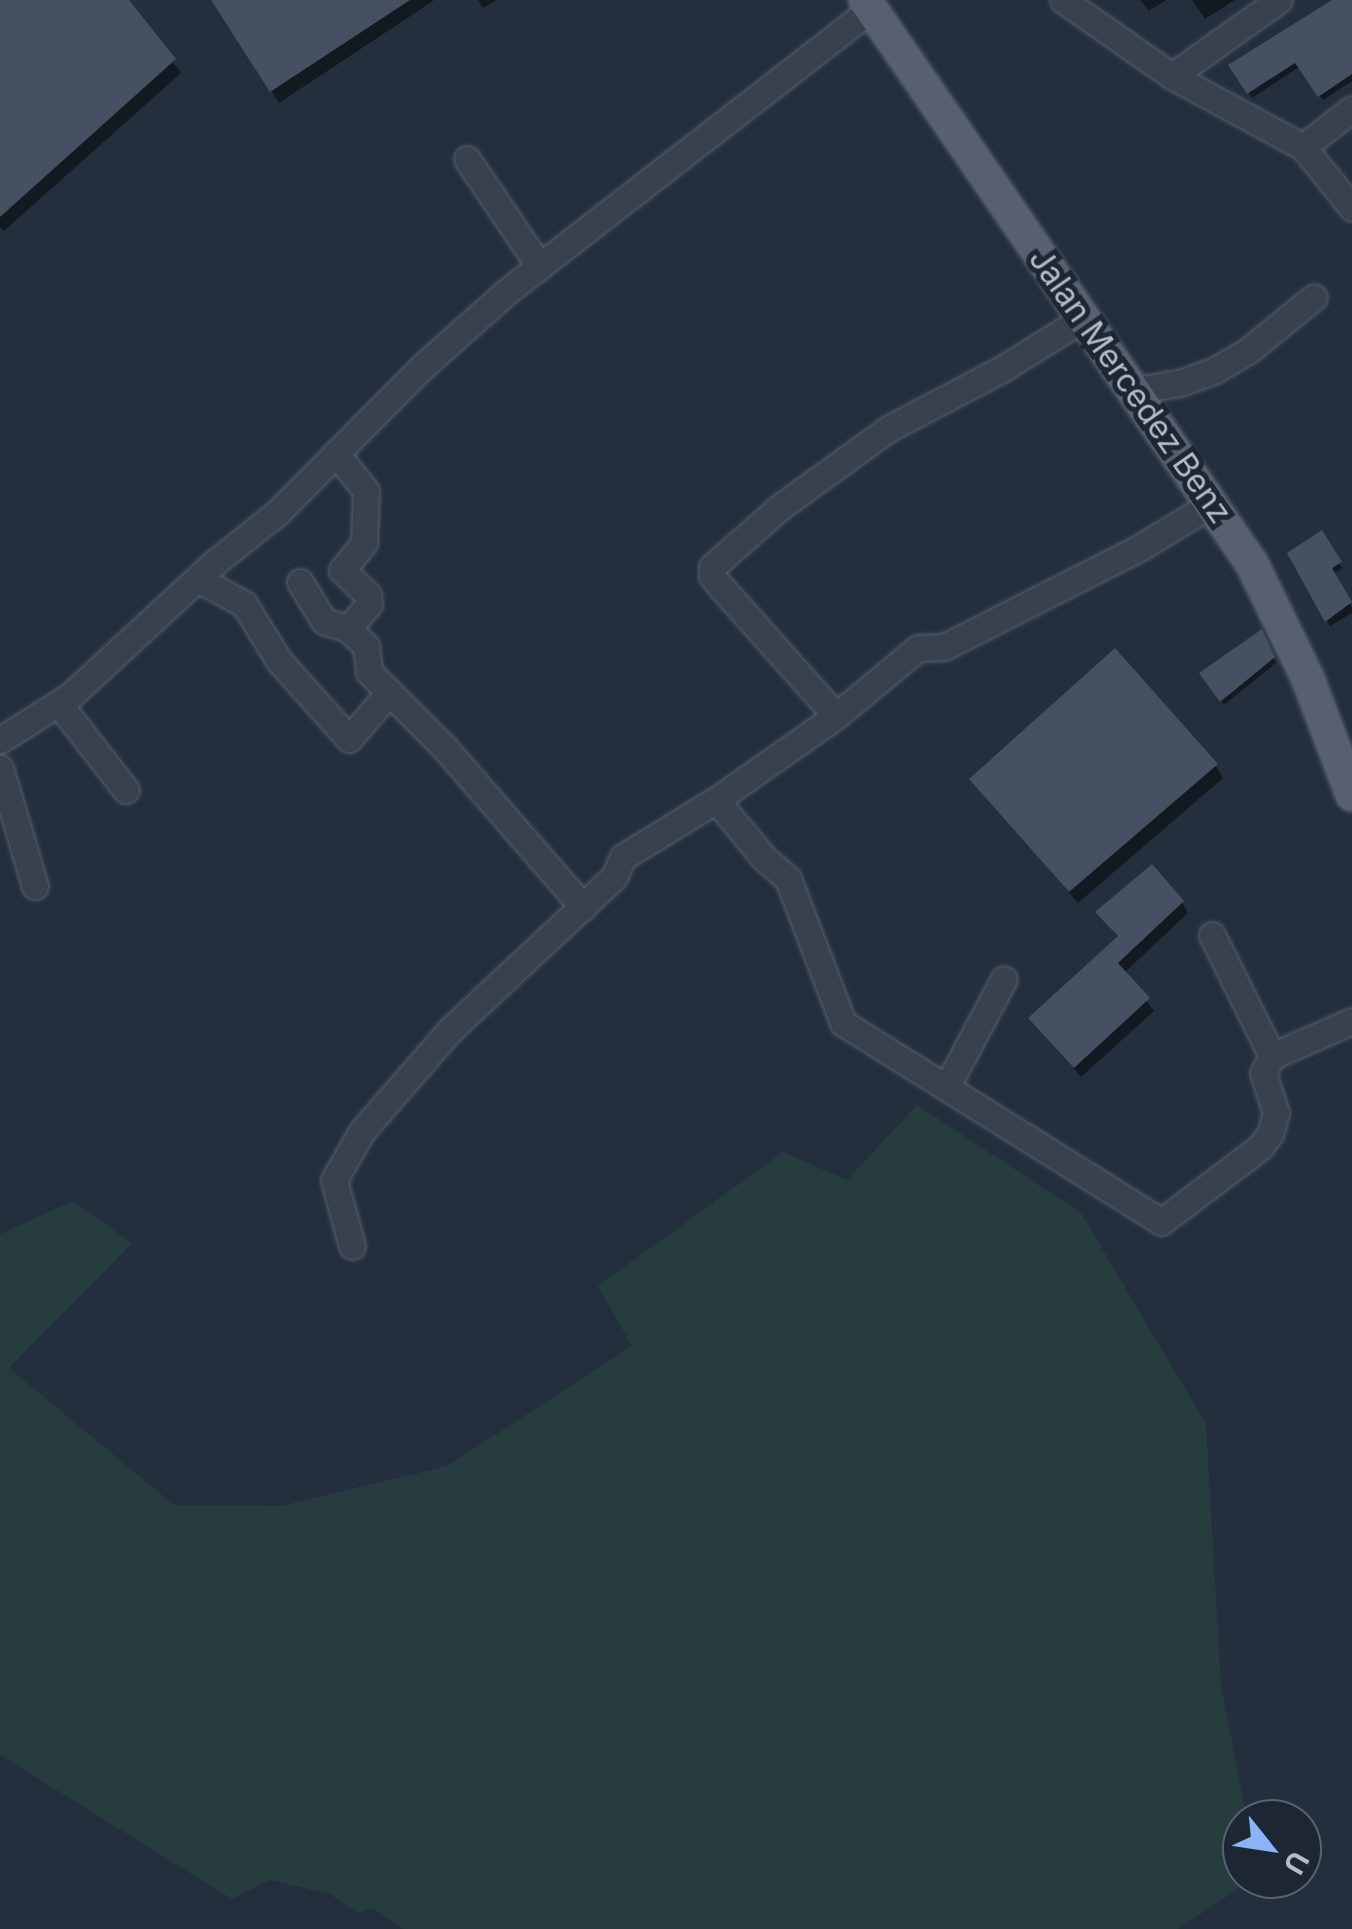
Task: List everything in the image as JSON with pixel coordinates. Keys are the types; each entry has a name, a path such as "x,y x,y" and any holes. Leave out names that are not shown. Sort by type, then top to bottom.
{"main road":[{"name":"Jalan Mercedez Benz","path":"868,4 1252,564 1308,678 1352,795"}],"street":[{"path":"1063,0 1172,76 1302,147 1352,208"},
{"path":"1172,76 1279,0"},
{"path":"0,740 59,704 277,513 422,366 868,4"},
{"path":"1302,147 1352,109"},
{"path":"466,160 540,267"},
{"path":"1135,390 1180,384 1215,370 1248,350 1314,297"},
{"path":"836,716 712,576 718,558 888,430 1002,369 1084,318"},
{"path":"336,453 366,491 368,508 364,543 342,570 368,596 369,604 348,629"},
{"path":"352,1246 334,1180 362,1131 450,1030 616,874 623,856 716,800 836,716 918,648 944,647 1140,547 1213,503"},
{"path":"198,579 244,604 280,662 348,739 389,692"},
{"path":"300,582 324,621 348,629 366,646 368,672 444,747 583,906"},
{"path":"59,704 126,790"},
{"path":"0,768 35,886"},
{"path":"716,800 764,858 788,879 843,1023 1161,1222 1260,1147 1270,1134 1276,1113 1263,1072 1272,1056 1352,1021"},
{"path":"1212,935 1272,1056"},
{"path":"947,1086 1004,979"}],"green space":[{"path":"917,1105 1081,1213 1206,1424 1221,1685 1243,1799 1222,1799 1223,1899 1178,1929 404,1929 372,1908 357,1913 330,1894 270,1880 232,1899 0,1755 0,1234 73,1201 132,1243 9,1368 174,1505 281,1506 447,1466 632,1346 598,1286 783,1152 847,1180"}],"building":[{"path":"0,0 129,0 176,59 0,217"},
{"path":"211,0 410,0 270,92"},
{"path":"1332,0 1352,0 1352,74 1318,97 1295,63 1247,94 1228,65"},
{"path":"1322,530 1342,562 1332,568 1352,602 1325,622 1287,553"},
{"path":"1262,629 1275,657 1220,702 1199,673"},
{"path":"1115,648 1218,764 1069,892 969,779"},
{"path":"1152,864 1184,901 1118,963 1150,998 1074,1068 1028,1018 1118,936 1095,912"}]}
